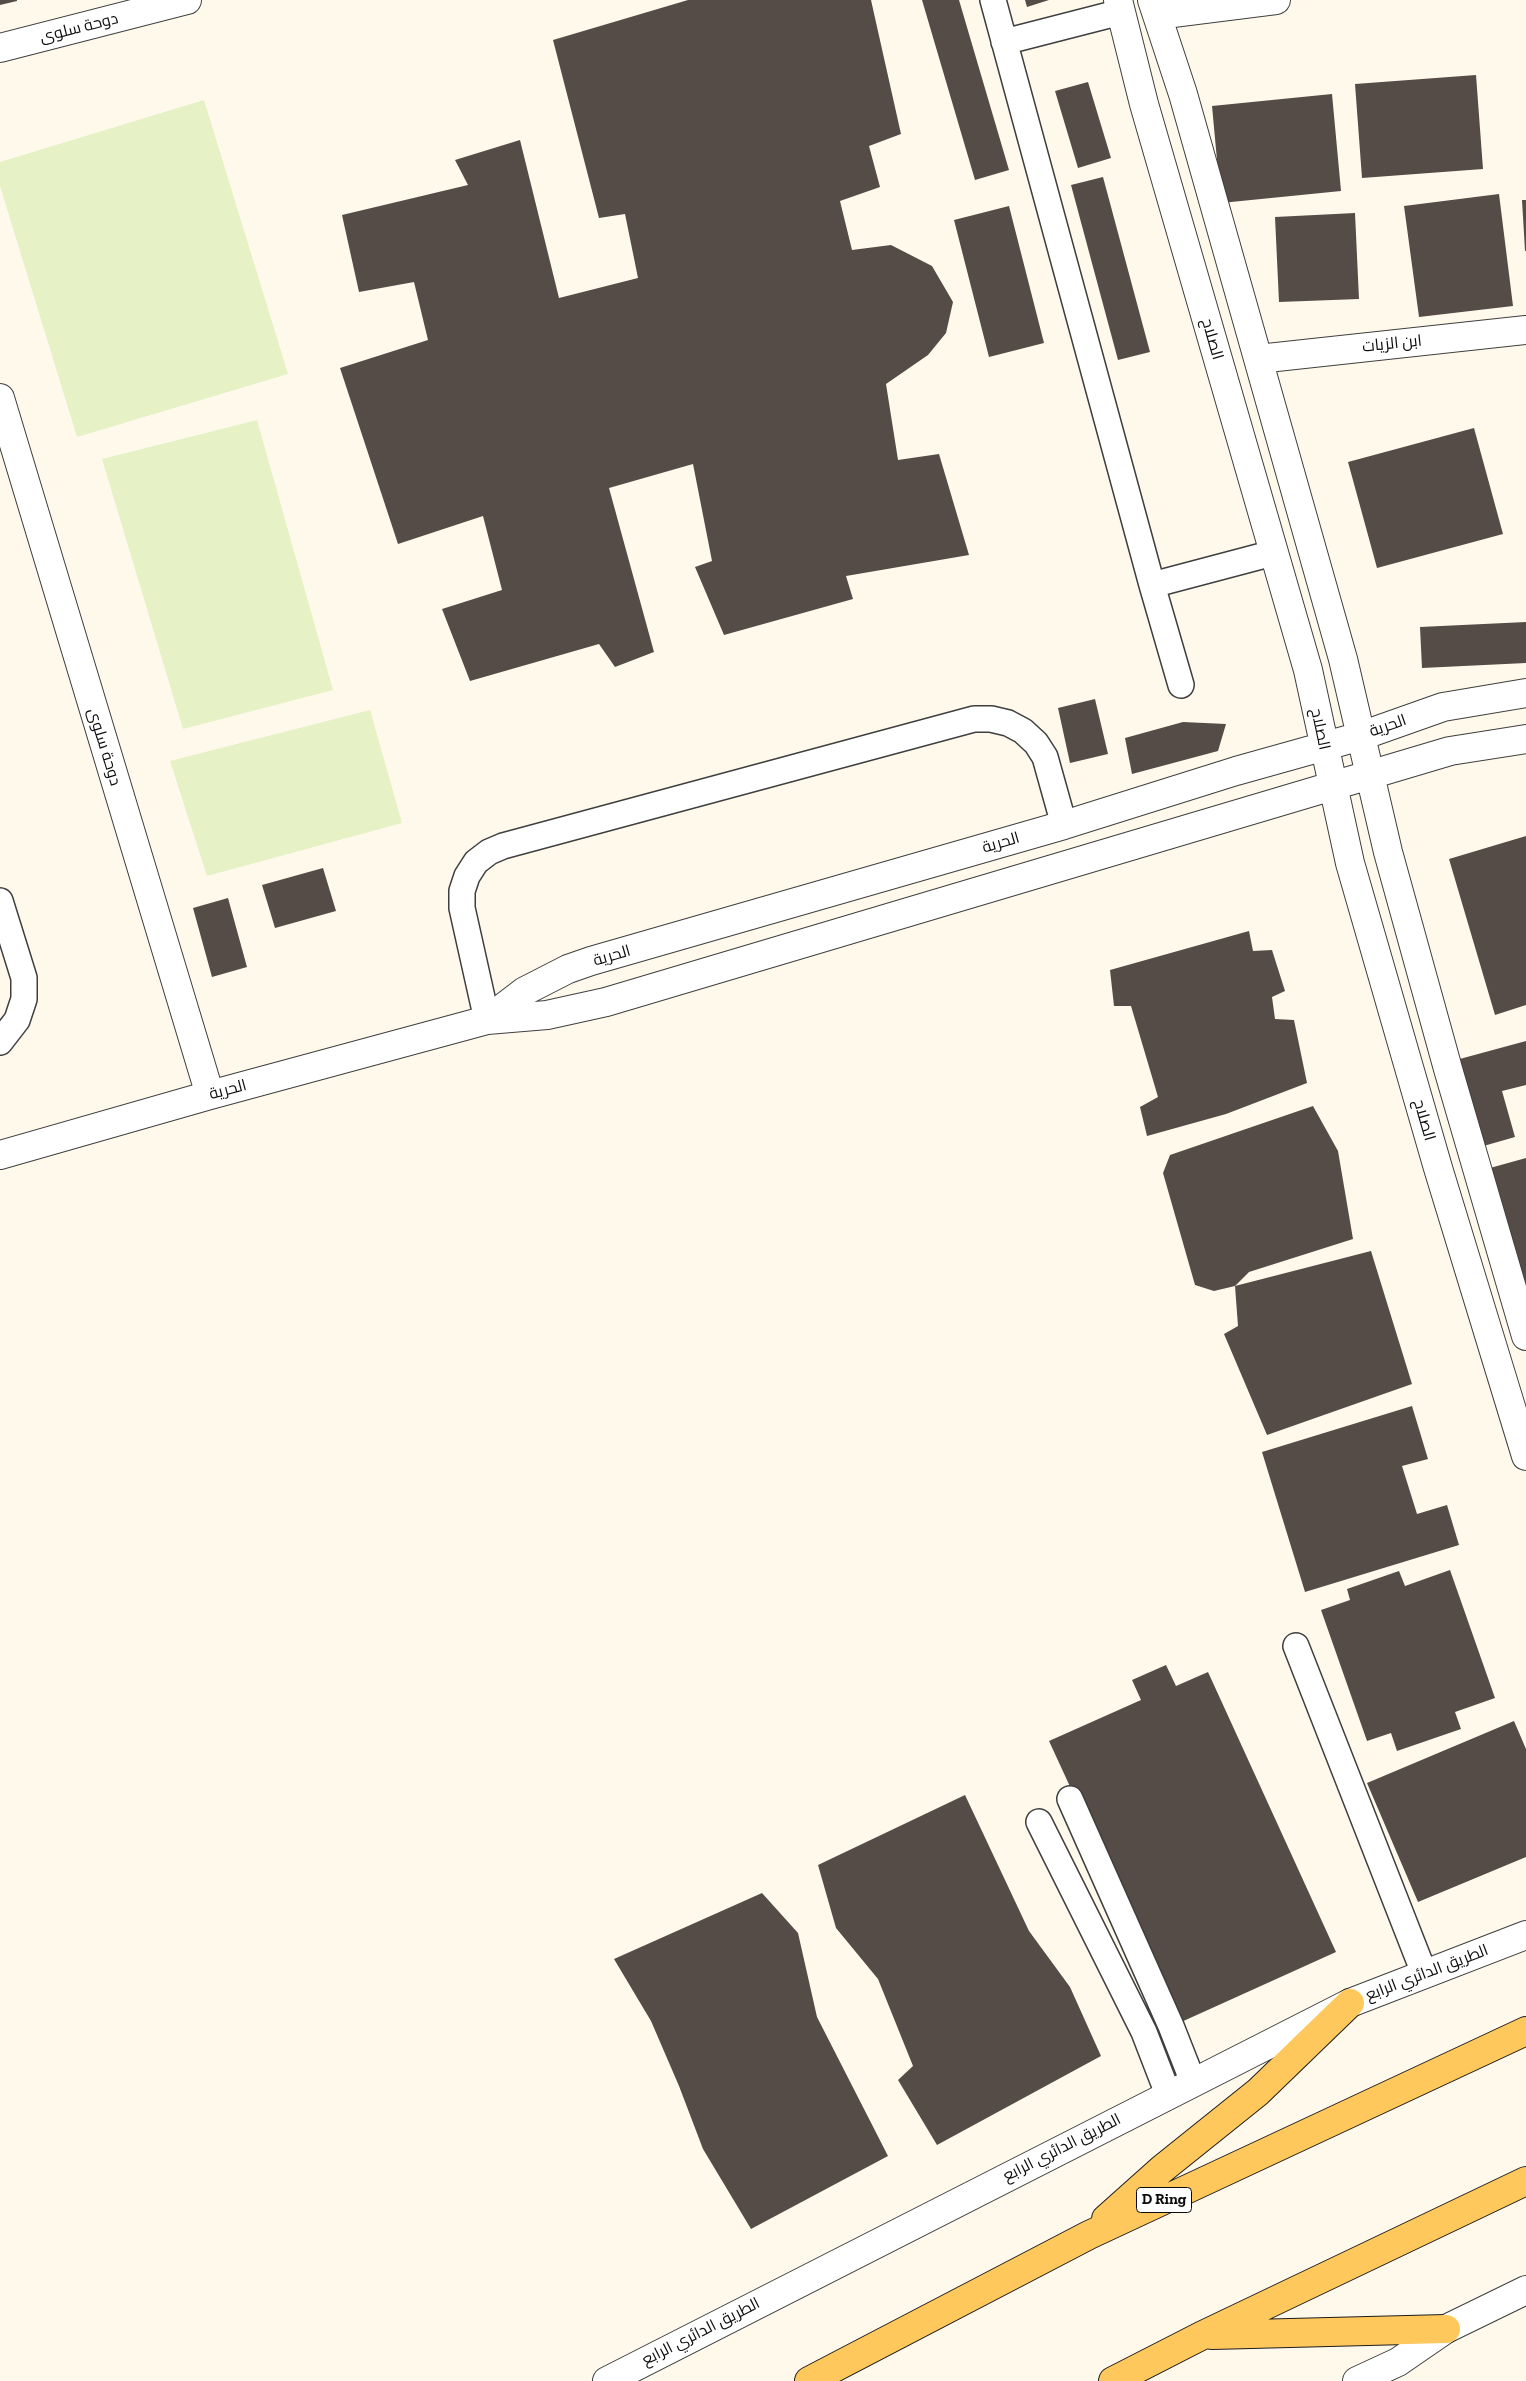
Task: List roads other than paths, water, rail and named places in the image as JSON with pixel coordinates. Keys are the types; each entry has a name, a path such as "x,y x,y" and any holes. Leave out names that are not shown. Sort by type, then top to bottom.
{"main road":[{"path":"1089,2235 1127,2198 1250,2098 1350,2003"},
{"name":"D Ring","path":"808,2381 1089,2235 1526,2031"},
{"path":"1113,2381 1200,2336 1526,2180"},
{"path":"1200,2336 1446,2329"}],"street":[{"name":"دوحة سلوى","path":"0,48 187,0"},
{"path":"1276,0 1154,8 1183,94 1344,659 1388,852 1445,1060 1526,1336"},
{"name":"الصلاح","path":"1120,6 1144,104 1308,670 1358,892 1438,1168 1526,1456"},
{"name":"ابن الزيات","path":"1258,359 1526,330"},
{"name":"دوحة سلوى","path":"0,398 210,1095"},
{"name":"الحرية","path":"487,1020 525,991 546,979 591,962 1064,825 1361,736 1442,707 1526,693"},
{"name":"الحرية","path":"0,1155 210,1095 487,1020 547,1015 606,1002 1450,752 1526,740"},
{"name":"الطريق الدائري الرابع","path":"608,2381 1168,2094 1350,2003 1526,1935"},
{"path":"1357,2381 1398,2362 1446,2329 1526,2290"}],"lane":[{"path":"993,0 1181,686"},
{"path":"1004,42 1120,6"},
{"path":"1152,585 1273,553"},
{"path":"487,1020 462,908 462,891 467,876 476,862 489,852 504,846 974,719 991,719 1008,723 1023,731 1036,743 1045,757 1064,825"},
{"path":"0,901 22,971 24,999 17,1020 0,1042"},
{"path":"1296,1646 1424,1973"},
{"path":"1070,1799 1171,2026 1193,2082"},
{"path":"1039,1822 1144,2032 1168,2094"}]}
